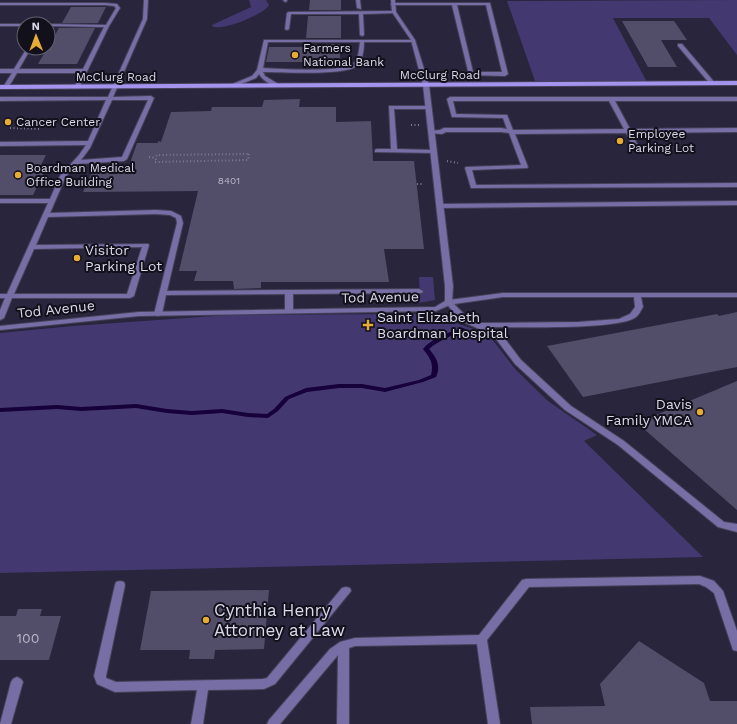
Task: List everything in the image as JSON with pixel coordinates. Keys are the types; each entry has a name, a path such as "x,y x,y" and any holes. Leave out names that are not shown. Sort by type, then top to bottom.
{"street":[{"path":"0,318 63,176 75,162 81,158 90,143 116,87 145,19 146,0"},
{"path":"260,70 332,69 353,66 359,59 362,38 358,0"},
{"path":"454,4 471,74 505,74 488,4 454,4 435,4 428,5 393,2 394,12 413,41 426,85 449,286 449,302 464,320 496,333 518,362 568,408 621,443 721,524 737,528"},
{"path":"0,4 115,5 118,8 107,26 77,87"},
{"path":"287,29 289,13 360,10 394,12"},
{"path":"0,25 16,25"},
{"path":"56,25 107,26"},
{"path":"232,86 254,77 260,70 266,41 362,38 413,41"},
{"path":"680,45 713,84"},
{"path":"3,87 16,71 24,56"},
{"path":"260,70 263,77 278,86"},
{"path":"0,71 85,71"},
{"name":"McClurg Road","path":"3,87 737,83"},
{"path":"0,99 151,98 124,159 75,162"},
{"path":"737,98 450,100 454,116 505,116 525,167 468,168 473,187 737,185"},
{"path":"611,99 637,149"},
{"path":"394,151 391,107 428,107"},
{"path":"431,132 442,132 445,134 500,135 512,132 737,130"},
{"path":"0,144 90,143"},
{"path":"377,151 433,152"},
{"path":"0,201 52,200"},
{"path":"440,206 737,203"},
{"path":"46,215 156,212 170,213 179,217 180,223 158,314"},
{"path":"0,296 130,296 146,245 32,247"},
{"path":"163,293 419,291"},
{"path":"289,292 289,311"},
{"name":"Tod Avenue","path":"0,328 158,314 436,308 449,302 503,295 737,295"},
{"path":"477,325 578,324 620,320 633,316 639,308 637,295"},
{"path":"494,724 482,639 526,583 700,580 710,584 718,591 737,647"},
{"path":"120,585 100,676 101,681 115,687 264,684 271,681 346,591"},
{"path":"274,724 334,652 344,645 356,642 482,639"},
{"path":"343,724 344,645"},
{"path":"5,724 17,682"},
{"path":"197,724 203,685"}],"path":[{"path":"10,128 38,129"},
{"path":"249,154 248,160 155,162 156,158 156,155 249,154"},
{"path":"148,156 156,158"}],"shaded area":[{"path":"249,0 266,0 269,5 260,13 242,21 224,27 212,26 251,7"},
{"path":"737,0 737,55 709,18 613,18 648,84 536,84 507,1"},
{"path":"419,277 433,277 435,300 419,303"},
{"path":"428,314 486,333 516,370 548,401 597,435 584,441 703,557 0,573 0,333 73,326 228,315"}],"building":[{"path":"310,0 341,0 341,10 309,10"},
{"path":"71,7 106,7 98,23 62,23"},
{"path":"308,16 341,16 341,38 306,38"},
{"path":"622,21 674,21 687,40 661,40 677,67 648,67"},
{"path":"59,28 95,28 77,64 38,64 43,56 56,56 56,33"},
{"path":"305,44 340,44 340,60 333,62 266,62 269,47 305,47"},
{"path":"300,99 299,107 336,107 336,122 371,121 373,161 414,161 424,249 384,249 389,282 261,282 261,288 234,289 233,281 194,281 197,271 179,271 198,191 83,192 94,168 130,166 137,143 161,142 171,112 211,111 212,107 262,107 264,100"},
{"name":"Boardman Medical Office Building","path":"0,155 46,155 40,167 47,167 33,195 0,195"},
{"path":"737,312 737,367 583,397 547,346 717,314 719,316"},
{"path":"737,381 737,510 637,423"},
{"name":"Cynthia Henry Attorney at Law","path":"269,590 264,649 215,650 214,659 189,659 190,650 140,650 151,591"},
{"path":"18,609 42,609 40,616 61,616 49,660 0,660 0,616 16,616"},
{"path":"639,641 704,683 710,701 737,701 737,724 532,724 530,707 605,706 600,684"}],"waterway":[{"path":"0,410 57,407 81,409 136,406 192,413 222,411 268,416 287,398 306,390 339,386 362,386 385,390 421,381 434,376 436,368 435,361 426,349 433,343 463,330"}],"place":[{"name":"Farmers National Bank","path":"295,55"},
{"name":"Cancer Center","path":"8,122"},
{"name":"Employee Parking Lot","path":"620,141"},
{"name":"Boardman Medical Office Building","path":"18,175"},
{"name":"Visitor Parking Lot","path":"77,258"},
{"name":"Saint Elizabeth Boardman Hospital","path":"368,325"},
{"name":"Davis Family YMCA","path":"700,412"},
{"name":"Cynthia Henry Attorney at Law","path":"206,620"}]}
